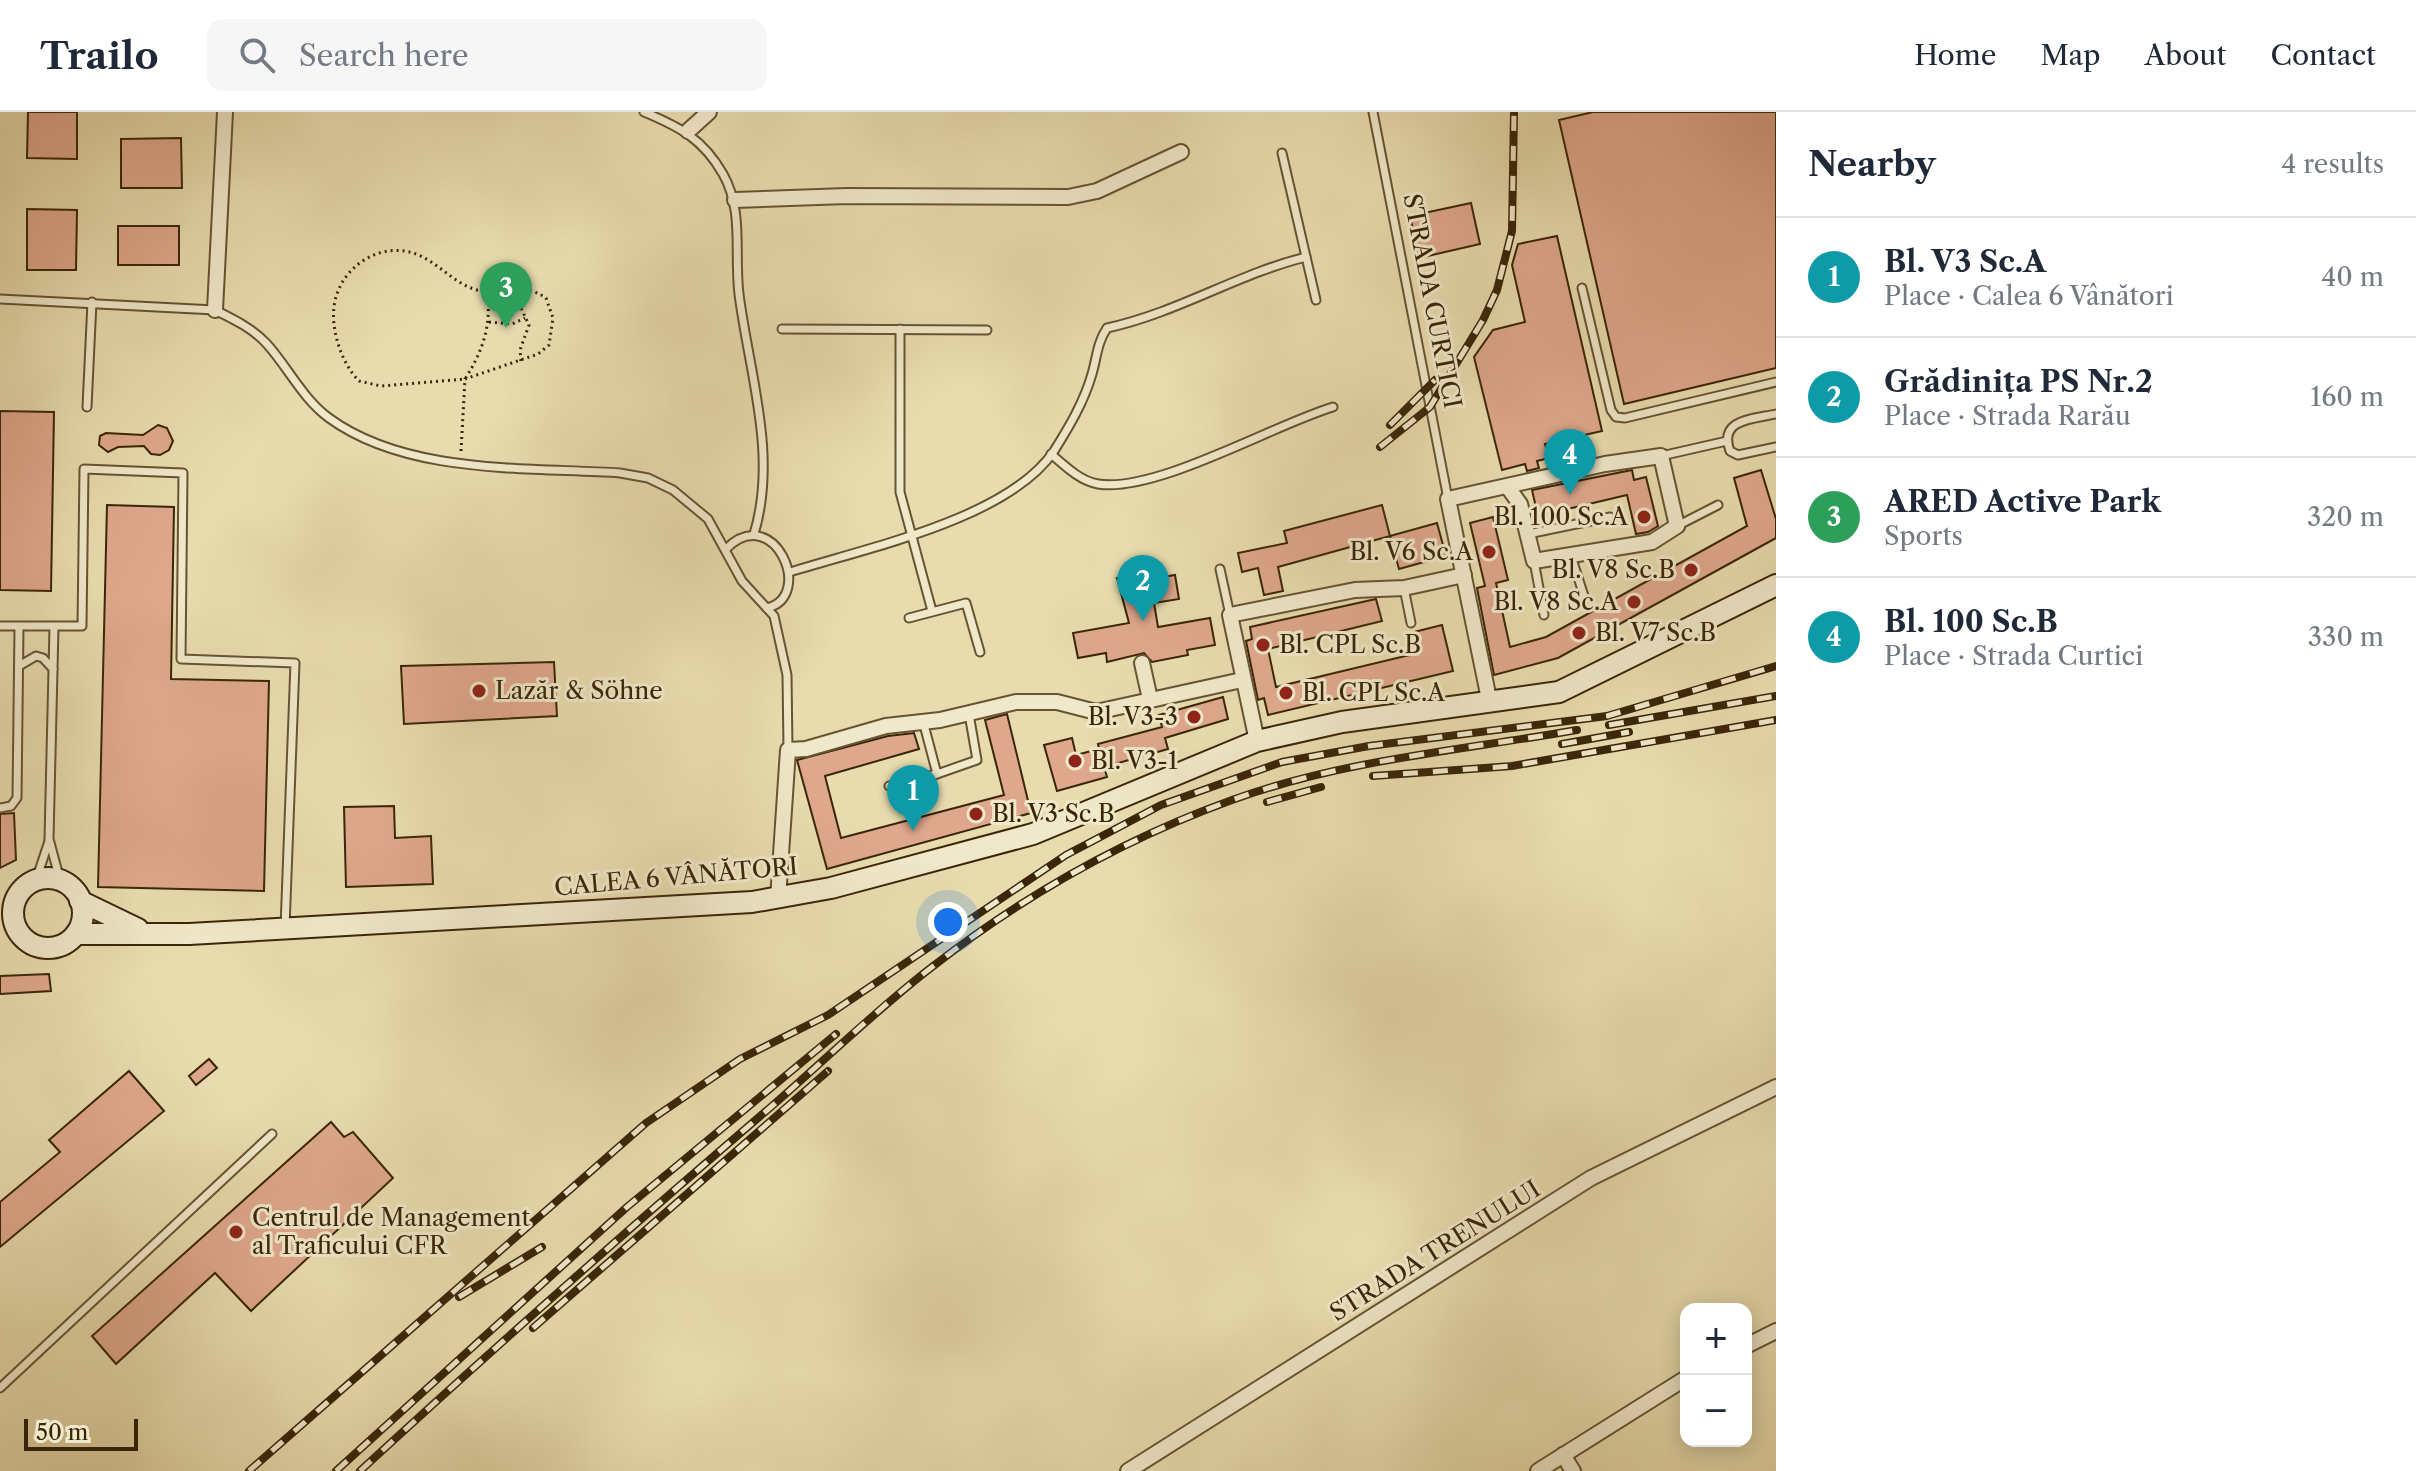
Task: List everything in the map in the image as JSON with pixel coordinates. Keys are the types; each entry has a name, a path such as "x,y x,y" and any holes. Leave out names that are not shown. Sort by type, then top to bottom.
{"main road":[{"name":"CALEA 6 VÂNĂTORI","path":"76,934 285,928 778,899 1033,834 1257,741 1319,726 1559,692 1776,585"},
{"path":"36,880 60,880 70,886 80,901 82,919 76,934 62,946 40,948 25,940 7,908 26,886 36,880"},
{"name":"CALEA 6 VÂNĂTORI","path":"80,901 149,934"},
{"path":"0,941 25,940"}],"street":[{"path":"215,310 225,112"},
{"path":"688,131 709,112"},
{"path":"735,200 818,196 1068,197 1097,191 1181,152"},
{"path":"1448,499 1507,486 1661,456 1677,526 1652,542 1534,561 1520,504 1507,486"},
{"name":"STRADA CURTICI","path":"1448,499 1490,704"},
{"path":"1257,741 1230,615 1355,590 1404,588 1464,575"},
{"path":"1142,663 1150,699"},
{"path":"778,899 788,750 806,749 886,726 969,714 1005,704 1048,702 1096,712 1242,680"},
{"name":"STRADA TRENULUI","path":"1128,1471 1591,1178 1776,1087"},
{"path":"1752,1343 1776,1331"},
{"path":"1538,1471 1680,1382"},
{"path":"1563,1455 1573,1471"}],"lane":[{"path":"644,112 688,131 722,172 735,200 739,289 762,435 762,508 754,534"},
{"name":"STRADA CURTICI","path":"1373,112 1448,499"},
{"path":"1282,153 1316,300"},
{"path":"790,572 976,512 1021,483 1051,454 1078,411 1099,340 1107,328 1171,310 1249,275 1306,257"},
{"path":"1582,288 1611,410 1616,417 1625,418 1776,382"},
{"path":"0,299 215,310 237,321 266,344 289,377 328,417 363,438 412,457 648,478 673,490 708,519 742,581 774,616 787,675 788,750"},
{"path":"87,407 92,302"},
{"path":"782,329 987,330"},
{"path":"900,329 900,492 932,611"},
{"path":"1051,454 1073,473 1098,484 1139,481 1333,407"},
{"path":"1776,414 1736,424 1726,433 1730,451 1738,455 1776,447"},
{"path":"1661,456 1727,441"},
{"path":"0,626 82,626 84,469 183,473 181,659 295,663 285,928"},
{"path":"1677,526 1718,505"},
{"path":"1528,534 1610,517"},
{"path":"726,549 738,537 754,534 768,539 790,572 786,595 777,605 767,608"},
{"path":"1570,553 1585,599"},
{"path":"1534,561 1544,615"},
{"path":"1220,569 1230,615"},
{"path":"1404,588 1411,623"},
{"path":"909,618 966,603 980,652"},
{"path":"0,808 11,806 17,798 19,627"},
{"path":"36,880 49,839 54,627"},
{"path":"18,668 29,657 36,656 43,658 53,669"},
{"path":"889,786 977,760 969,714"},
{"path":"923,721 937,774"},
{"path":"49,839 60,880"},
{"path":"0,1388 272,1134"}],"path":[{"path":"399,251 424,258 456,282 487,292 526,289 546,298 554,330 549,345 521,361 465,379 381,386 359,381 344,358 334,307 342,283 352,268 375,255 399,251"},
{"path":"521,361 520,350 529,325 520,299 526,289"},
{"path":"461,463 465,379 475,363 489,322 487,292"},
{"path":"489,322 512,324 525,318"}],"building":[{"path":"28,112 77,112 77,159 27,158"},
{"path":"1593,112 1776,112 1776,368 1624,404 1559,120"},
{"path":"181,138 182,188 121,188 121,139"},
{"path":"1471,203 1480,244 1419,258 1410,216"},
{"path":"27,209 77,210 76,270 27,270"},
{"path":"118,226 179,226 179,265 118,265"},
{"path":"1557,236 1602,431 1545,444 1549,458 1537,461 1539,468 1527,471 1525,464 1502,470 1474,357 1493,330 1525,322 1512,265 1518,244"},
{"path":"0,411 54,412 51,591 0,590"},
{"path":"158,425 167,428 173,441 169,450 160,455 151,454 144,446 118,447 108,452 99,445 100,436 106,433 143,435"},
{"path":"1632,470 1634,480 1646,477 1658,526 1648,532 1636,534 1627,495 1538,516 1532,490"},
{"path":"1761,470 1776,519 1776,538 1558,658 1494,675 1477,588 1485,586 1470,523 1493,517 1508,580 1496,583 1510,647 1546,637 1747,526 1734,478"},
{"path":"107,505 174,507 171,679 269,681 264,891 98,887"},
{"path":"1382,505 1390,536 1278,567 1283,591 1264,595 1258,568 1242,572 1238,553 1287,543 1284,531"},
{"path":"1437,523 1446,556 1399,569 1390,536"},
{"path":"1144,574 1145,580 1175,575 1179,599 1154,603 1158,627 1210,618 1215,645 1187,650 1188,655 1152,662 1144,653 1107,662 1106,653 1078,658 1073,633 1129,623 1117,578"},
{"path":"1376,599 1382,621 1268,649 1276,687 1418,653 1414,632 1442,625 1453,671 1268,715 1264,698 1258,700 1246,641 1252,639 1250,627"},
{"name":"Lazăr & Söhne","path":"554,662 557,716 404,724 401,666"},
{"path":"1223,697 1228,719 1165,738 1168,749 1104,767 1107,777 1057,791 1044,745 1072,738 1076,755 1099,749 1098,744 1162,727 1159,715"},
{"path":"1007,714 1031,813 827,869 797,760 888,736 914,733 919,749 825,776 841,838 1004,795 985,720"},
{"path":"394,806 395,838 431,836 433,884 346,887 344,807"},
{"path":"14,813 16,860 0,868 0,814"},
{"path":"49,974 51,991 0,994 0,976"},
{"path":"209,1059 217,1068 196,1085 189,1076"},
{"path":"129,1071 164,1111 0,1247 0,1202 60,1152 49,1140"},
{"path":"331,1122 344,1137 353,1132 393,1178 251,1311 215,1273 116,1364 92,1336"}],"railway":[{"path":"1380,447 1430,407 1483,320 1497,290 1512,231 1514,112"},
{"path":"1390,425 1435,380"},
{"path":"249,1471 646,1123 740,1059 828,1015 1066,855 1161,805 1282,762 1369,746 1607,716 1776,666"},
{"path":"1609,725 1776,696"},
{"path":"1373,776 1512,766 1776,720"},
{"path":"360,1471 891,1000 967,941 1038,893 1152,833 1192,815 1274,786 1359,766 1577,730"},
{"path":"1562,744 1629,732"},
{"path":"1267,802 1321,787"},
{"path":"336,1471 627,1207 836,1034"},
{"path":"533,1328 828,1071"},
{"path":"459,1297 542,1247"}],"place":[{"name":"ARED Active Park","path":"506,328"},
{"name":"Bl. 100 Sc.B","path":"1570,495"},
{"name":"Bl. 100 Sc.A","path":"1644,517"},
{"name":"Bl. V6 Sc.A","path":"1489,552"},
{"name":"Bl. V8 Sc.B","path":"1691,570"},
{"name":"Bl. V8 Sc.A","path":"1634,602"},
{"name":"Grădinița PS Nr.2","path":"1143,621"},
{"name":"Bl. V7 Sc.B","path":"1579,633"},
{"name":"Bl. CPL Sc.B","path":"1263,645"},
{"name":"Lazăr & Söhne","path":"479,691"},
{"name":"Bl. CPL Sc.A","path":"1286,693"},
{"name":"Bl. V3-3","path":"1194,717"},
{"name":"Bl. V3-1","path":"1075,761"},
{"name":"Bl. V3 Sc.B","path":"976,814"},
{"name":"Bl. V3 Sc.A","path":"913,831"},
{"name":"Centrul de Management al Traficului CFR","path":"236,1232"}]}
